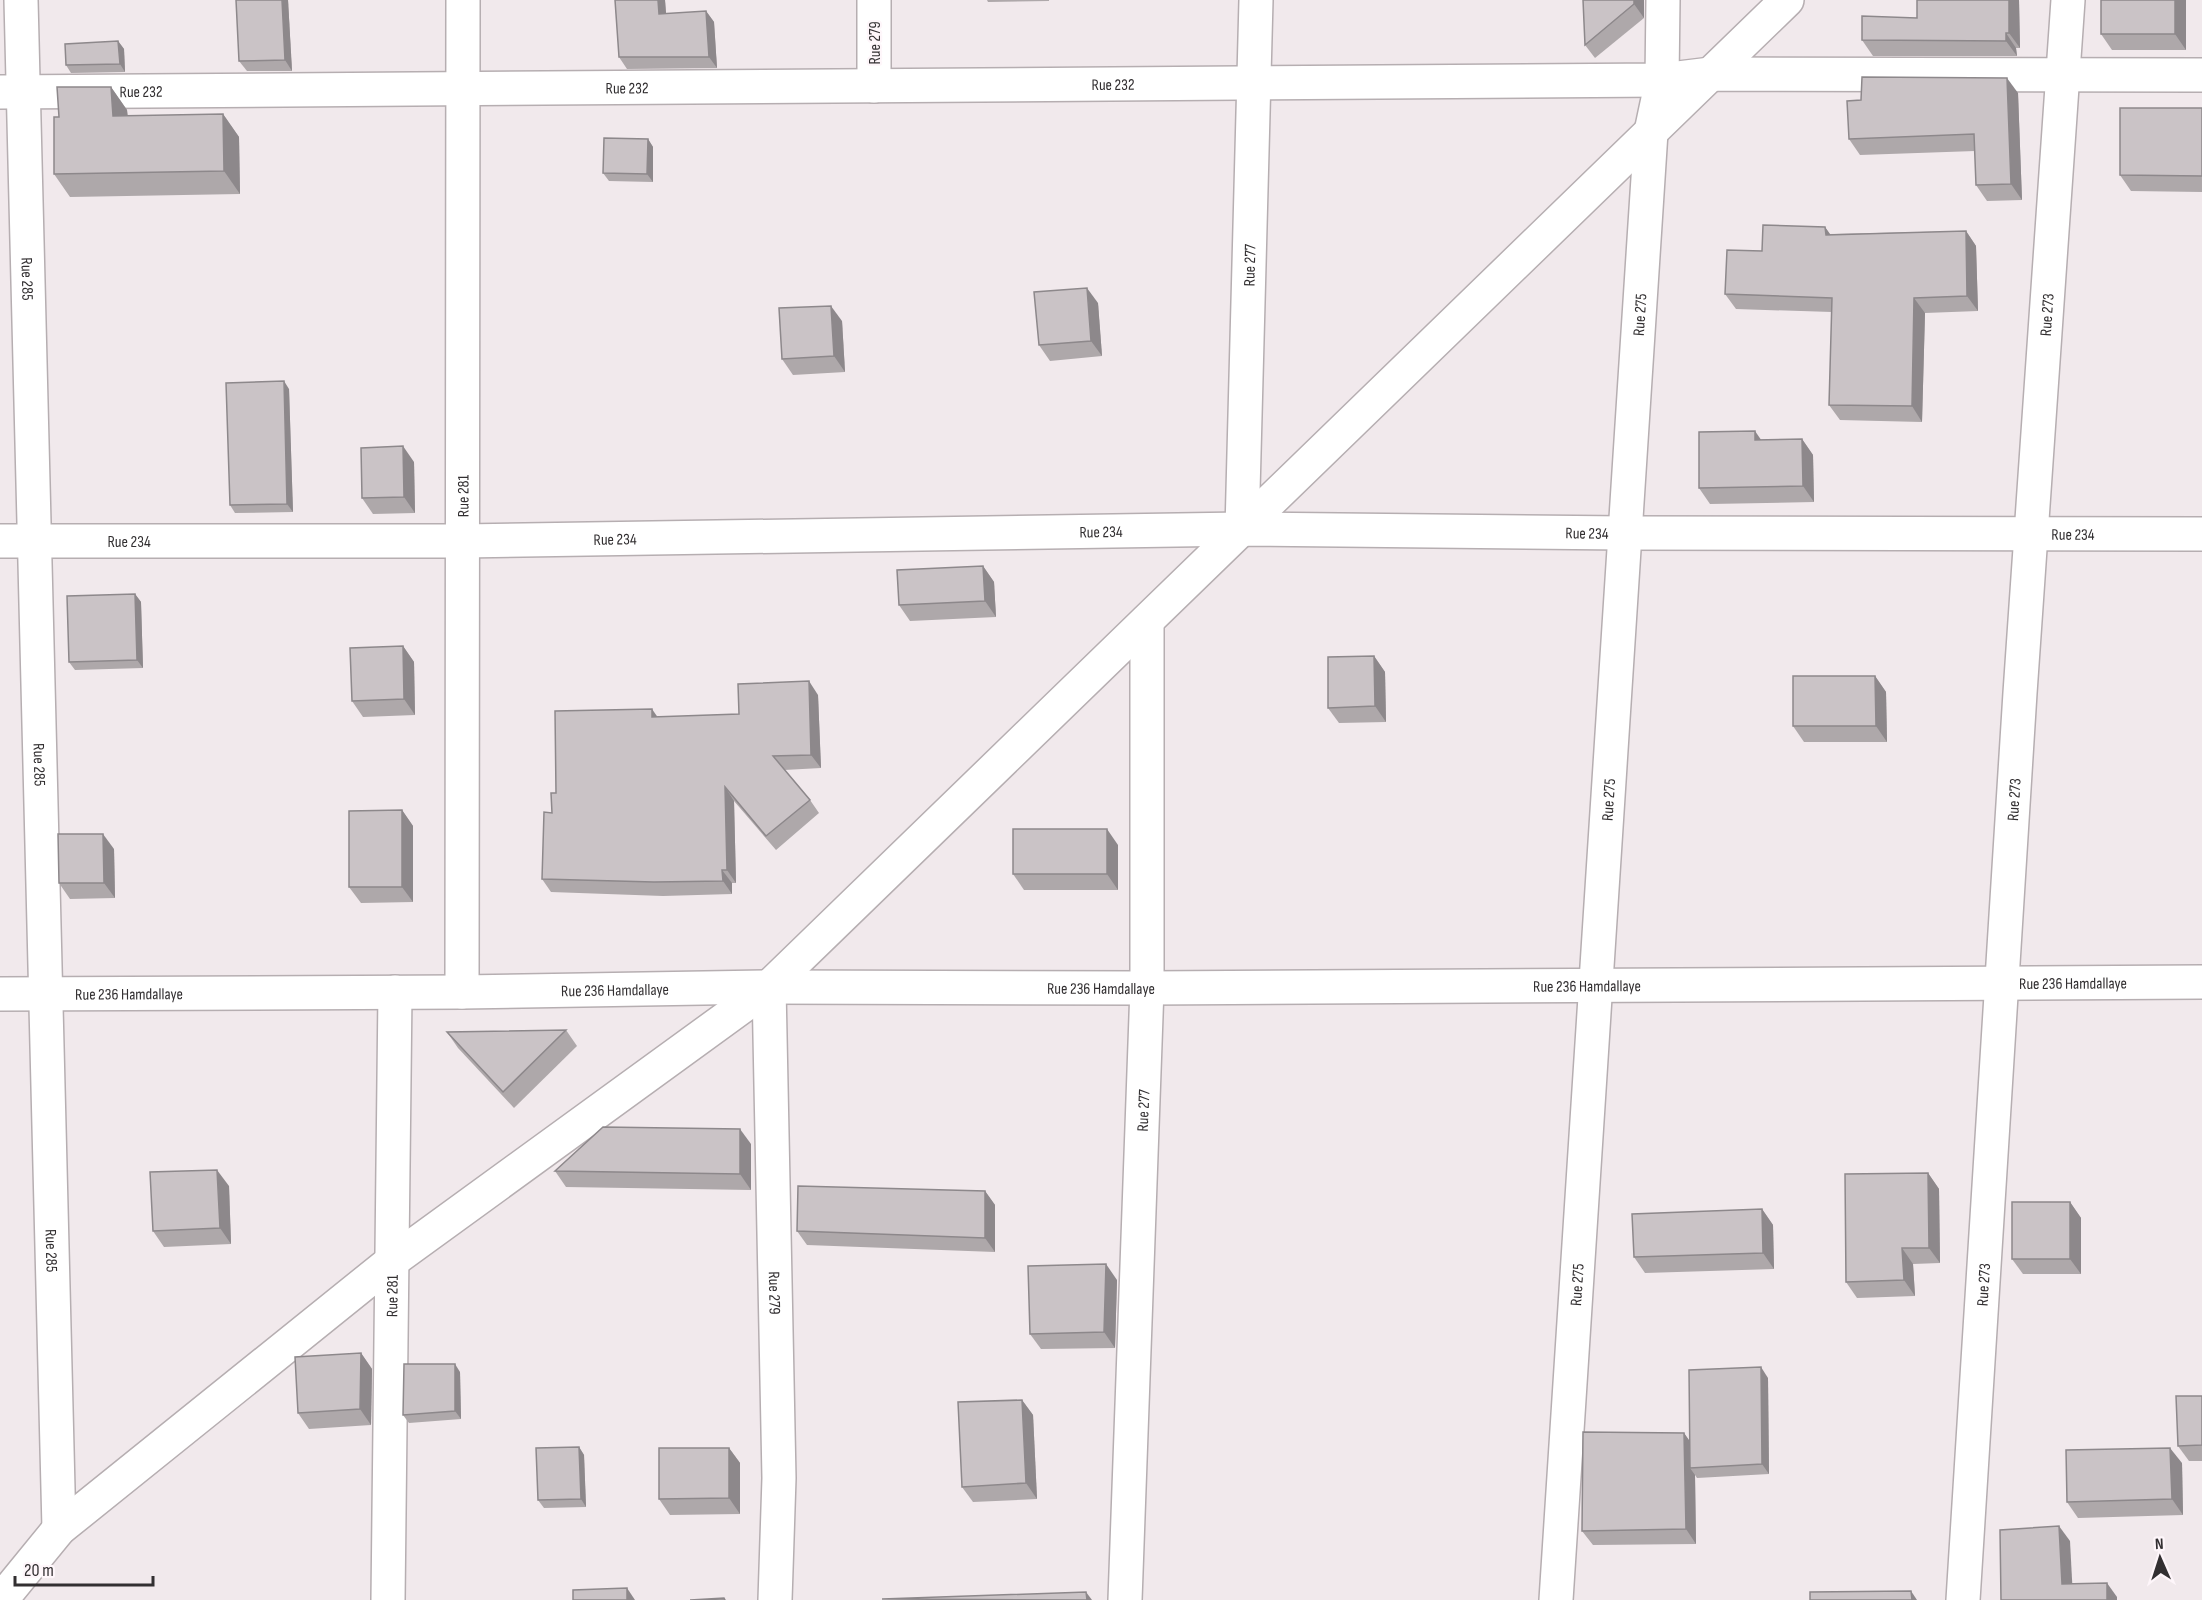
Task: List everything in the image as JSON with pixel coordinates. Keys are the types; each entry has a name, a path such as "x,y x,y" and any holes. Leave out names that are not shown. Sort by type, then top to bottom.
{"street":[{"name":"Rue 285","path":"21,0 12,92 34,541 58,1529"},
{"name":"Rue 281","path":"462,992 463,0"},
{"name":"Rue 279","path":"874,0 874,86"},
{"name":"Rue 277","path":"1242,529 1256,0"},
{"name":"Rue 275","path":"1556,1600 1651,132 1662,80 1663,0"},
{"path":"1,1600 58,1529 392,1261 769,987 1787,0"},
{"name":"Rue 273","path":"1963,1600 2031,533 2068,0"},
{"name":"Rue 232","path":"12,92 1662,80 1711,74 2202,75"},
{"name":"Rue 234","path":"0,541 462,541 1242,529 1625,533 2202,534"},
{"name":"Rue 277","path":"1125,1600 1147,988 1147,621"},
{"name":"Rue 236 Hamdallaye","path":"0,994 462,992 769,987 1147,988 2202,982"},
{"name":"Rue 279","path":"769,987 779,1478 775,1600"},
{"name":"Rue 281","path":"388,1600 395,992"}],"building":[{"path":"236,0 282,0 285,60 239,61"},
{"path":"615,0 658,0 659,14 706,11 709,57 619,57"},
{"path":"1583,0 1634,0 1634,4 1585,45"},
{"path":"1917,0 2009,0 2009,33 2006,33 2006,41 1862,40 1862,16 1917,18"},
{"path":"2101,0 2175,0 2175,34 2101,34"},
{"path":"118,41 120,64 66,65 65,44"},
{"path":"1862,77 2007,78 2011,184 1976,185 1974,134 1849,139 1847,101 1861,100"},
{"path":"57,87 111,87 113,116 223,114 224,171 54,174 54,117 59,117"},
{"path":"2120,108 2202,108 2202,176 2120,175"},
{"path":"604,138 648,139 647,174 603,173"},
{"path":"1763,225 1825,227 1826,235 1966,231 1967,296 1914,298 1912,406 1829,405 1832,298 1725,294 1727,250 1762,251"},
{"path":"1087,288 1091,341 1039,345 1034,292"},
{"path":"831,306 834,356 782,359 779,308"},
{"path":"284,381 287,504 230,505 226,383"},
{"path":"1755,431 1755,440 1802,439 1803,486 1699,488 1699,432"},
{"path":"403,446 404,497 362,498 361,448"},
{"path":"983,566 985,601 899,605 897,570"},
{"path":"135,594 137,660 69,662 67,596"},
{"path":"403,646 404,699 352,701 350,648"},
{"path":"1374,656 1375,706 1328,708 1328,657"},
{"path":"1793,676 1875,676 1876,726 1793,726"},
{"path":"809,681 811,755 773,756 810,800 766,836 725,787 727,870 722,870 723,881 542,879 544,812 552,813 551,793 556,793 555,711 652,709 652,717 739,714 738,684"},
{"path":"402,810 402,887 349,887 349,811"},
{"path":"1013,829 1107,829 1107,874 1013,874"},
{"path":"58,834 103,834 104,883 59,883"},
{"path":"566,1030 503,1092 447,1032"},
{"path":"603,1127 740,1129 740,1174 555,1171"},
{"path":"217,1170 220,1228 153,1231 150,1172"},
{"path":"1928,1173 1929,1248 1902,1248 1904,1280 1846,1282 1845,1174"},
{"path":"798,1186 985,1191 985,1238 797,1231"},
{"path":"2012,1202 2070,1202 2070,1259 2012,1259"},
{"path":"1762,1209 1763,1253 1634,1257 1632,1214"},
{"path":"1106,1264 1104,1332 1030,1334 1028,1266"},
{"path":"361,1353 360,1409 298,1413 295,1357"},
{"path":"404,1364 455,1364 455,1411 403,1415"},
{"path":"1761,1367 1762,1464 1690,1468 1689,1370"},
{"path":"2176,1396 2202,1396 2202,1445 2178,1446"},
{"path":"1022,1400 1026,1483 962,1487 958,1402"},
{"path":"1583,1432 1684,1433 1686,1529 1582,1531"},
{"path":"579,1447 581,1499 538,1500 536,1448"},
{"path":"659,1448 729,1448 729,1498 659,1499"},
{"path":"2170,1448 2172,1499 2067,1502 2066,1450"},
{"path":"2059,1526 2062,1584 2107,1583 2107,1600 2001,1600 2000,1530"},
{"path":"627,1588 627,1600 573,1600 573,1590"},
{"path":"1911,1591 1912,1600 1810,1600 1810,1592"},
{"path":"1086,1592 1087,1600 882,1599"},
{"path":"724,1598 725,1600 690,1600"}]}
